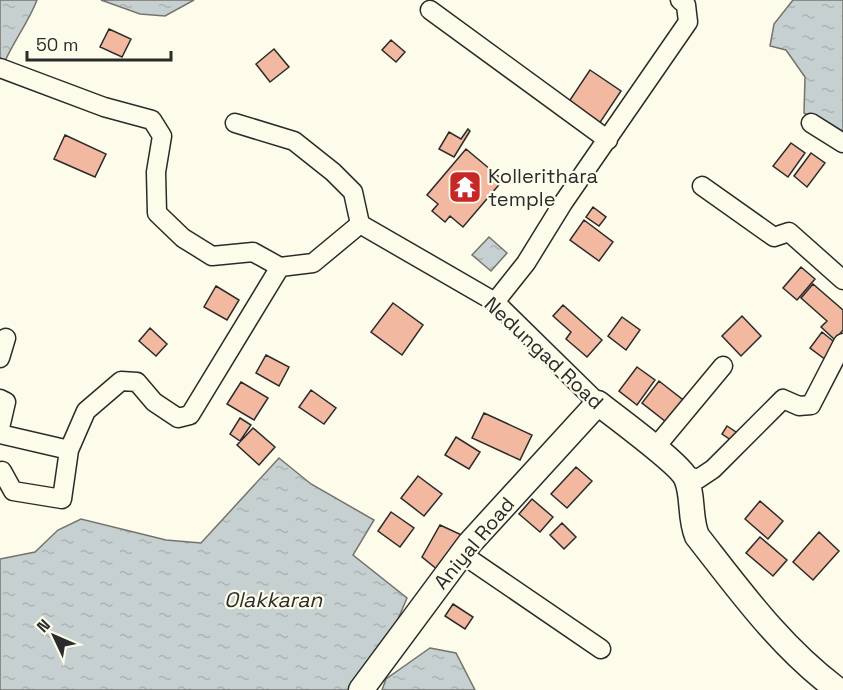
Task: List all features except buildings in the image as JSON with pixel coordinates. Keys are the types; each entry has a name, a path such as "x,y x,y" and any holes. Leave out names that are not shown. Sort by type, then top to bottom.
{"main road":[{"name":"Nedungad Road","path":"598,403 684,475"},
{"name":"Aniyal Road","path":"361,690 462,554 598,403"},
{"path":"684,475 690,493 691,523 697,536 766,624 809,669 838,690"}],"street":[{"path":"495,302 526,263 563,203 688,22 686,5 680,0"},
{"path":"430,10 608,140"},
{"path":"4,69 104,107 152,120 162,136 156,172 157,213 183,238 212,256 253,252 280,267 313,263 360,225 352,192 333,172 294,141 235,123"},
{"path":"812,123 843,143"},
{"path":"702,186 774,237 789,232 843,280"},
{"name":"Nedungad Road","path":"360,225 495,302 598,403"},
{"path":"2,471 12,491 62,499 69,450 86,411 121,381 137,381 154,402 178,418 190,415 280,267"},
{"path":"0,358 6,338"},
{"path":"684,475 698,479 713,470 783,399 800,406 811,405 843,343"},
{"path":"654,449 723,366"},
{"path":"0,399 6,402 0,428"},
{"path":"0,434 69,450"},
{"path":"462,554 601,649"}],"water":[{"path":"0,0 37,0 0,73"},
{"path":"101,0 194,0 165,16 140,14"},
{"path":"793,0 843,0 843,136 804,113 805,77 786,50 770,46 774,24"},
{"path":"489,237 507,253 491,271 472,255"},
{"name":"Olakkaran","path":"279,458 311,484 374,520 353,555 407,598 387,645 357,690 0,690 0,559 35,552 58,530 81,519 166,540 201,543"},
{"path":"430,648 456,653 475,690 382,690 386,679"}],"place":[{"name":"Kollerithara temple","path":"465,187"}]}
